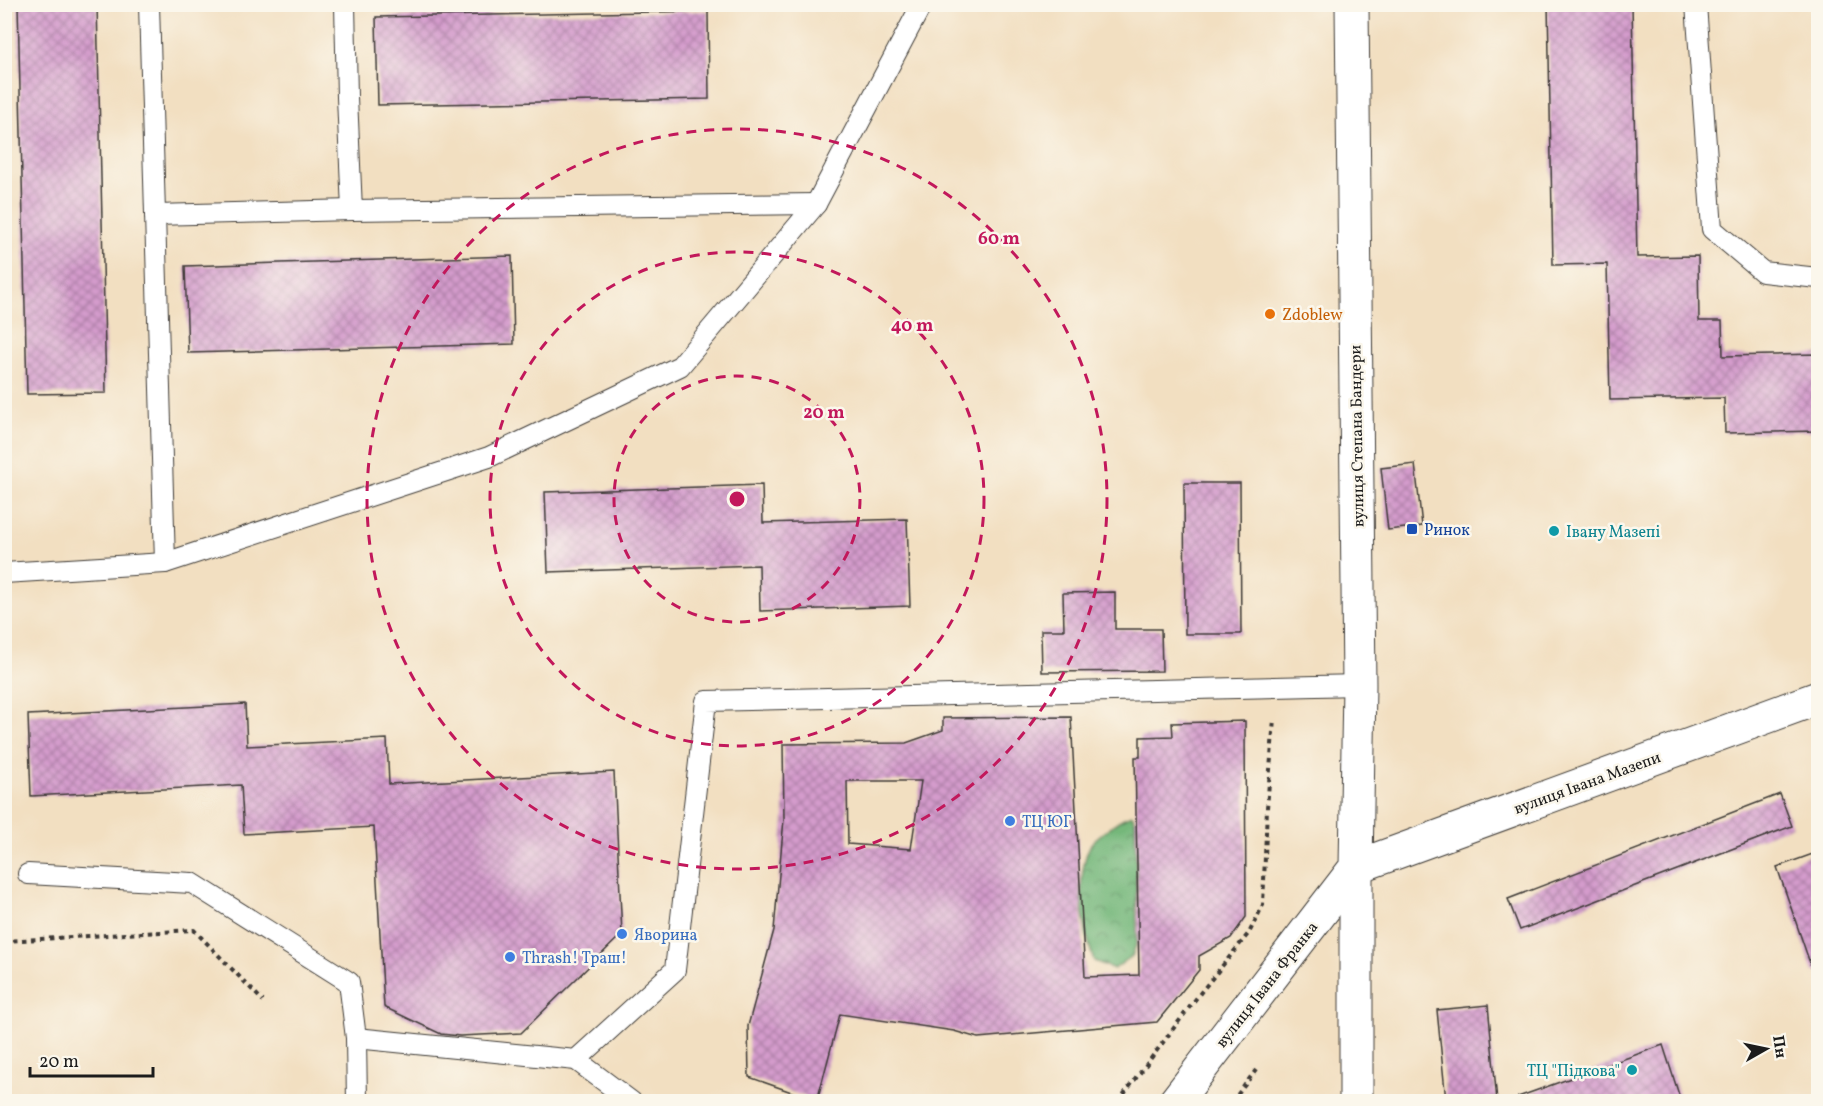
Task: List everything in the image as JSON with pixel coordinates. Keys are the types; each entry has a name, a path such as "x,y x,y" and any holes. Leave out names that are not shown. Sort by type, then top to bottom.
{"street":[{"name":"вулиця Степана Бандери","path":"1352,4 1359,685 1356,1101"},
{"name":"вулиця Івана Мазепи","path":"1356,867 1818,698"},
{"name":"вулиця Івана Франка","path":"1175,1101 1356,867"}],"lane":[{"path":"149,4 165,563"},
{"path":"345,4 352,210"},
{"path":"4,573 165,563 489,456 680,366 816,204 922,4"},
{"path":"1696,4 1712,229 1763,272 1818,278"},
{"path":"155,215 816,204"},
{"path":"576,1060 675,970 706,701 1359,685"},
{"path":"28,874 192,883 349,982 356,1038 357,1101"},
{"path":"356,1038 576,1060 632,1101"}],"path":[{"path":"1118,1101 1248,933 1263,905 1276,687"},
{"path":"4,941 194,930 263,1001"},
{"path":"1232,1101 1256,1070"}],"green space":[{"path":"1132,815 1135,820 1137,942 1132,956 1114,969 1094,961 1086,934 1082,902 1083,871 1091,844 1116,822"}],"building":[{"path":"18,4 97,4 106,393 27,394"},
{"path":"1548,4 1632,4 1637,257 1698,256 1699,321 1722,321 1723,356 1818,354 1818,431 1725,433 1724,398 1610,400 1607,264 1553,265"},
{"path":"708,11 709,99 378,105 376,17"},
{"path":"512,256 514,344 188,353 185,266"},
{"path":"1415,464 1422,526 1388,530 1381,468"},
{"path":"1184,483 1240,483 1241,634 1185,634"},
{"path":"762,485 763,523 907,519 910,606 760,611 759,565 548,572 545,492"},
{"path":"1115,592 1115,629 1161,629 1162,671 1042,672 1041,630 1064,630 1063,593"},
{"path":"245,704 247,746 387,739 389,784 614,772 622,934 521,1033 460,1036 441,1034 384,1007 374,827 244,834 241,785 31,796 28,715"},
{"name":"ТЦ ЮГ","path":"1071,717 1085,977 1139,975 1135,757 1140,757 1140,737 1173,736 1172,723 1245,721 1246,917 1231,938 1199,956 1199,970 1157,1022 978,1038 954,1031 840,1014 817,1101 749,1077 748,1026 774,930 784,819 783,744 906,743 943,730 943,718","holes":["847,781 921,781 911,849 848,844"]},
{"path":"1780,794 1792,826 1520,930 1508,899"},
{"path":"1818,852 1818,972 1813,972 1777,867"},
{"path":"1488,1005 1497,1101 1446,1101 1437,1010"},
{"name":"ТЦ \"Підкова\"","path":"1663,1045 1681,1101 1519,1101 1518,1097"}],"place":[{"name":"Zdoblew","path":"1270,314"},
{"name":"Ринок","path":"1412,529"},
{"name":"Івану Мазепі","path":"1554,531"},
{"name":"ТЦ ЮГ","path":"1010,821"},
{"name":"Яворина","path":"622,934"},
{"name":"Thrash! Траш!","path":"510,957"},
{"name":"ТЦ \"Підкова\"","path":"1632,1070"}]}
